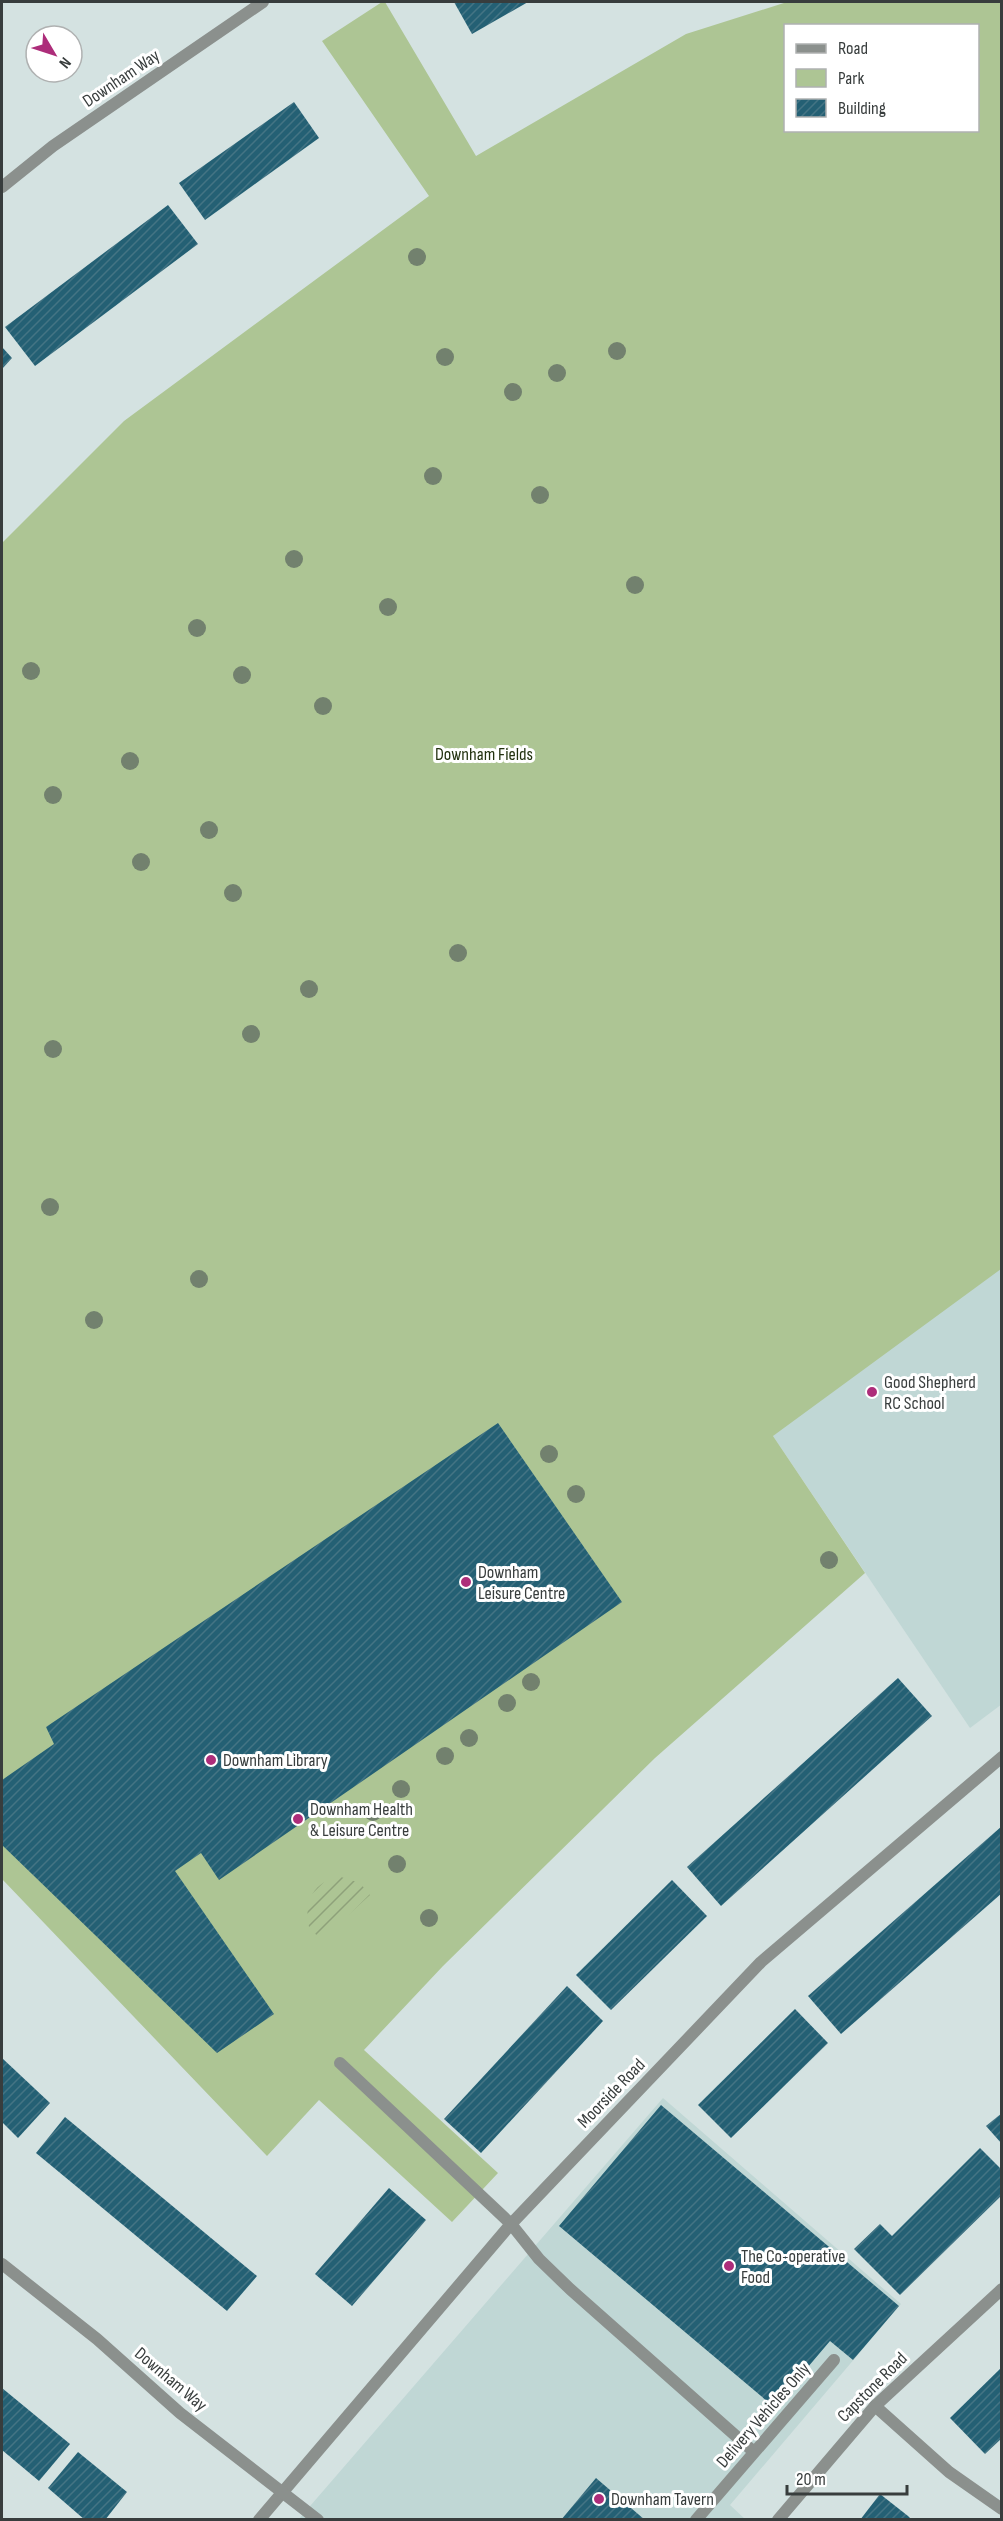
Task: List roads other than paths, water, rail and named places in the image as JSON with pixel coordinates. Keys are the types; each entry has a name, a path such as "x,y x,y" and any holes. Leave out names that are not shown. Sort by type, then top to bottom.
{"street":[{"name":"Downham Way","path":"2,187 53,146 263,2"},
{"name":"Moorside Road","path":"259,2520 511,2224 761,1962 1002,1757"},
{"path":"340,2063 511,2224 539,2259 570,2289 754,2452"},
{"name":"Downham Way","path":"2,2264 97,2339 180,2413 283,2490 318,2520"},
{"name":"Capstone Road","path":"778,2520 875,2406 1002,2289"},
{"name":"Delivery Vehicles Only","path":"696,2520 834,2360"},
{"path":"875,2406 949,2472 1002,2509"}],"place":[{"name":"Good Shepherd RC School","path":"872,1392"},
{"name":"Downham Leisure Centre","path":"466,1582"},
{"name":"Downham Library","path":"211,1760"},
{"name":"Downham Health & Leisure Centre","path":"298,1819"},
{"name":"The Co-operative Food","path":"729,2266"},
{"name":"Downham Tavern","path":"599,2499"}],"park label":[{"name":"Downham Fields","path":"484,754"}]}
